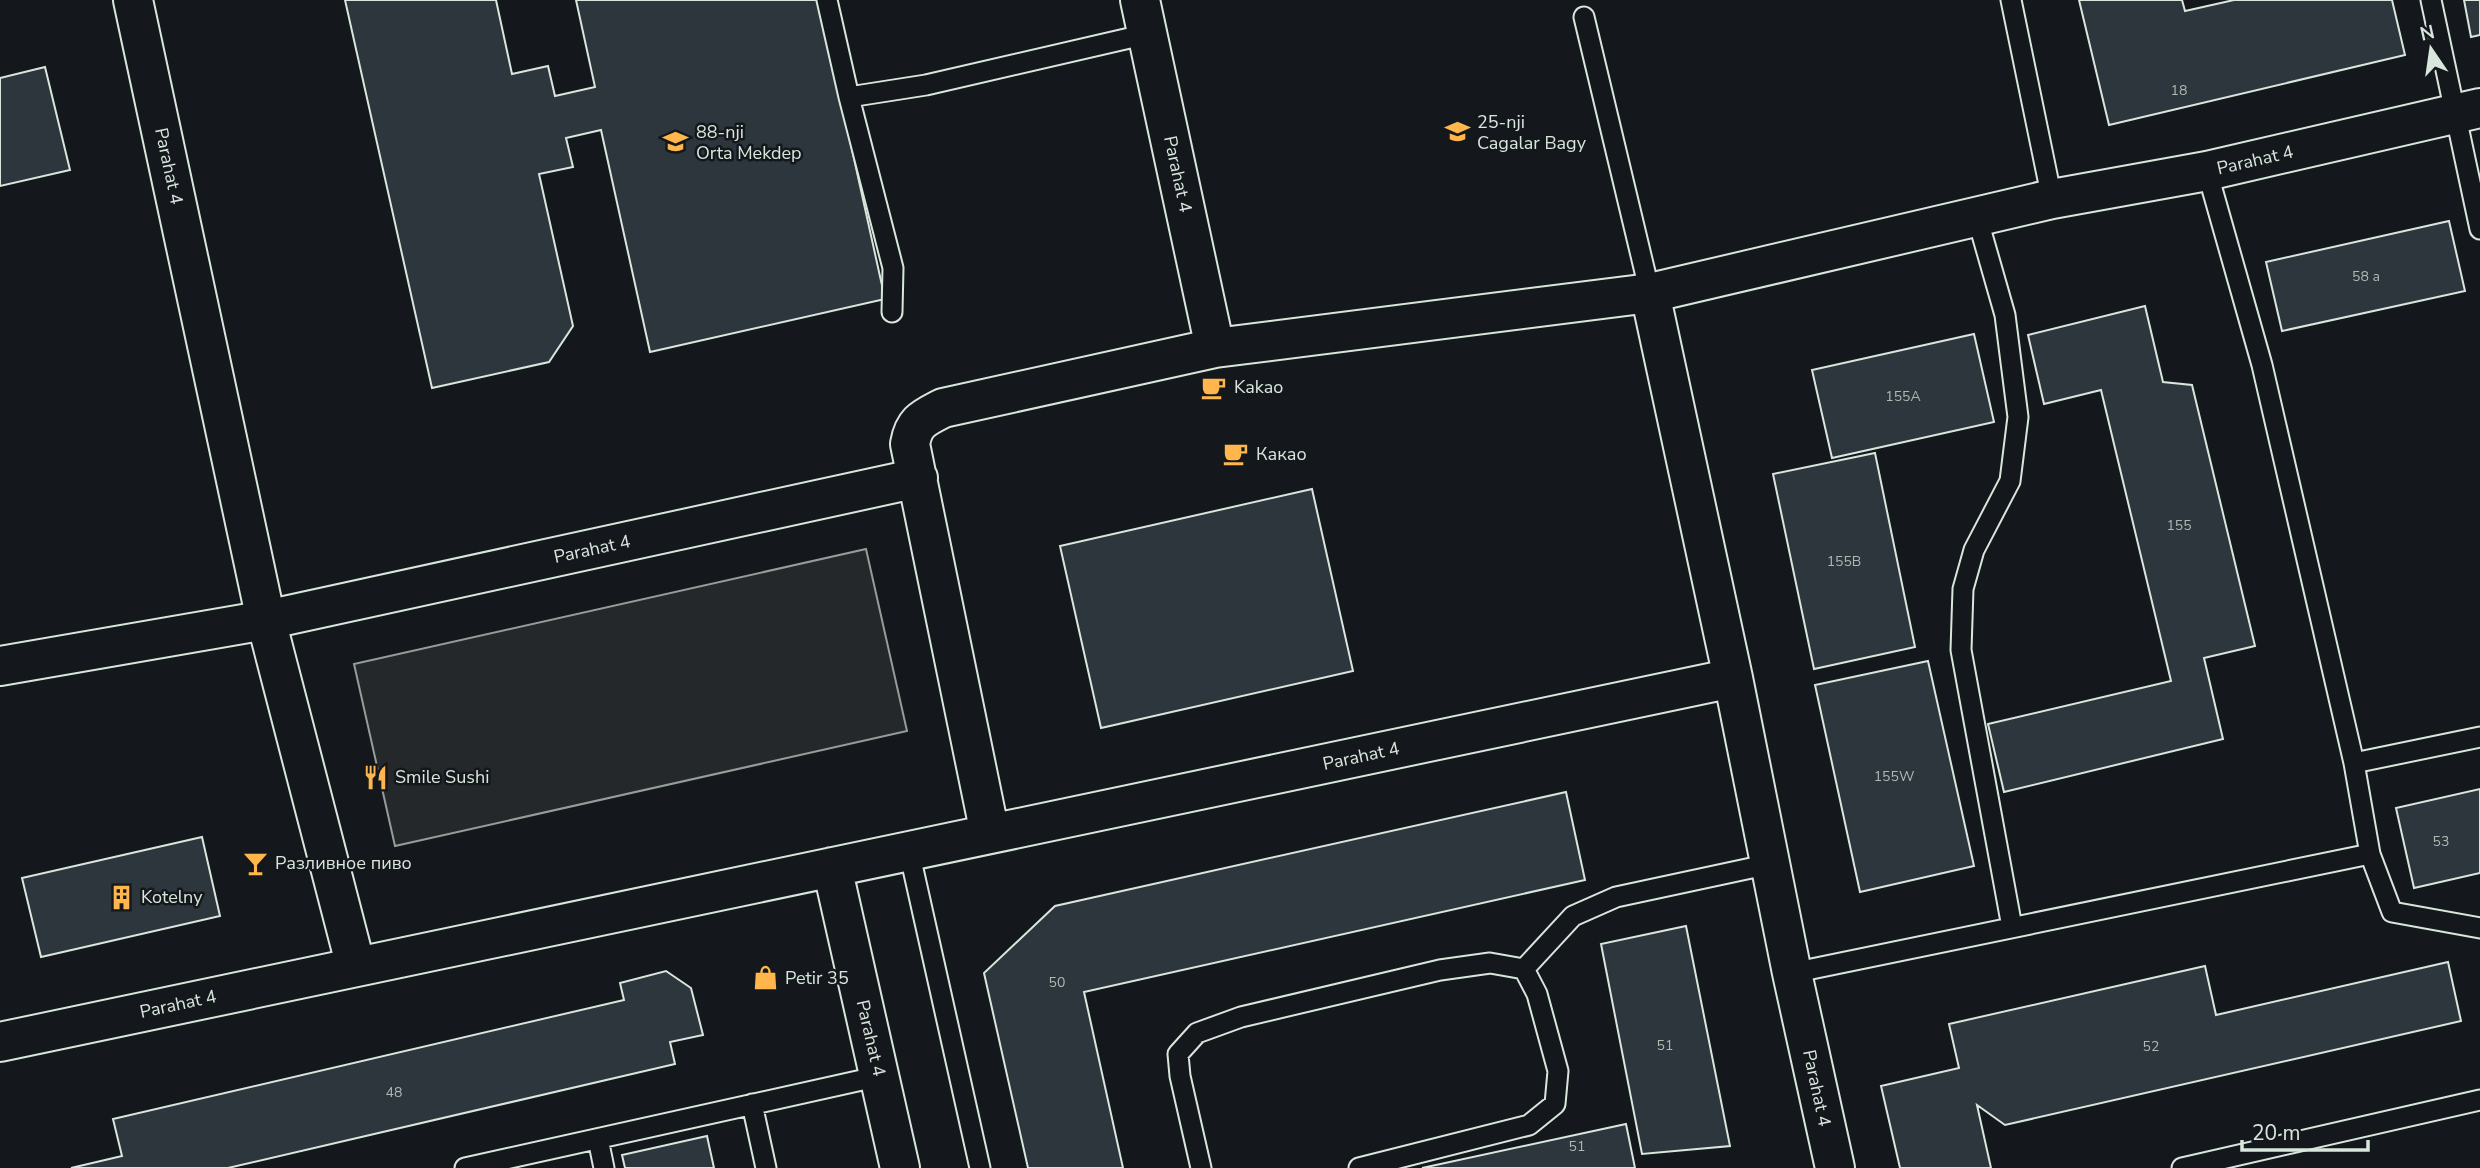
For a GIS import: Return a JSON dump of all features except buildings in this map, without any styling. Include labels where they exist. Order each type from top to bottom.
[{"type":"street","name":"Parahat 4","points":[[133,0],[266,620],[356,967]]},
{"type":"street","name":"Parahat 4","points":[[1144,17],[1215,348]]},
{"type":"street","name":"Parahat 4","points":[[989,834],[910,444],[912,430],[923,418],[943,408],[1215,348],[1650,293],[2052,200],[2207,172],[2468,111]]},
{"type":"street","name":"Parahat 4","points":[[1650,293],[1835,1168]]},
{"type":"street","name":"Parahat 4","points":[[0,666],[266,620],[918,478]]},
{"type":"street","name":"Parahat 4","points":[[0,1042],[1733,678]]},
{"type":"street","name":"Parahat 4","points":[[832,867],[900,1168]]},
{"type":"lane","points":[[827,0],[892,268],[892,312]]},
{"type":"lane","points":[[2011,0],[2052,200]]},
{"type":"lane","points":[[2431,0],[2468,111],[2480,229]]},
{"type":"lane","points":[[849,97],[926,85],[1144,17]]},
{"type":"lane","points":[[1584,18],[1650,293]]},
{"type":"lane","points":[[2207,172],[2262,365],[2354,763],[2370,853],[2392,912],[2480,928]]},
{"type":"lane","points":[[1977,218],[2005,315],[2018,417],[2010,481],[1974,550],[1963,589],[1961,650],[2012,927]]},
{"type":"lane","points":[[2354,763],[2480,737]]},
{"type":"lane","points":[[909,851],[980,1168]]},
{"type":"lane","points":[[1792,973],[2370,853]]},
{"type":"lane","points":[[1524,969],[1573,916],[1616,897],[1770,864]]},
{"type":"lane","points":[[1201,1168],[1180,1076],[1178,1054],[1197,1032],[1241,1017],[1440,970],[1490,963],[1524,969]]},
{"type":"lane","points":[[1359,1168],[1529,1125],[1555,1104],[1558,1071],[1537,993],[1524,969]]},
{"type":"lane","points":[[465,1168],[880,1076]]},
{"type":"lane","points":[[2182,1168],[2480,1100]]},
{"type":"lane","points":[[752,1104],[766,1168]]},
{"type":"lane","points":[[598,1139],[604,1168]]},
{"type":"shaded area","points":[[866,549],[907,731],[395,846],[354,664]]},
{"type":"place","name":"25-nji Cagalar Bagy","points":[[1457,132]]},
{"type":"place","name":"88-nji Orta Mekdep","points":[[676,142]]},
{"type":"place","name":"Kakao","points":[[1214,387]]},
{"type":"place","name":"Какао","points":[[1236,454]]},
{"type":"place","name":"Smile Sushi","points":[[375,777]]},
{"type":"place","name":"Разливное пиво","points":[[255,863]]},
{"type":"place","name":"Kotelny","points":[[121,897]]},
{"type":"place","name":"Petir 35","points":[[765,978]]}]
